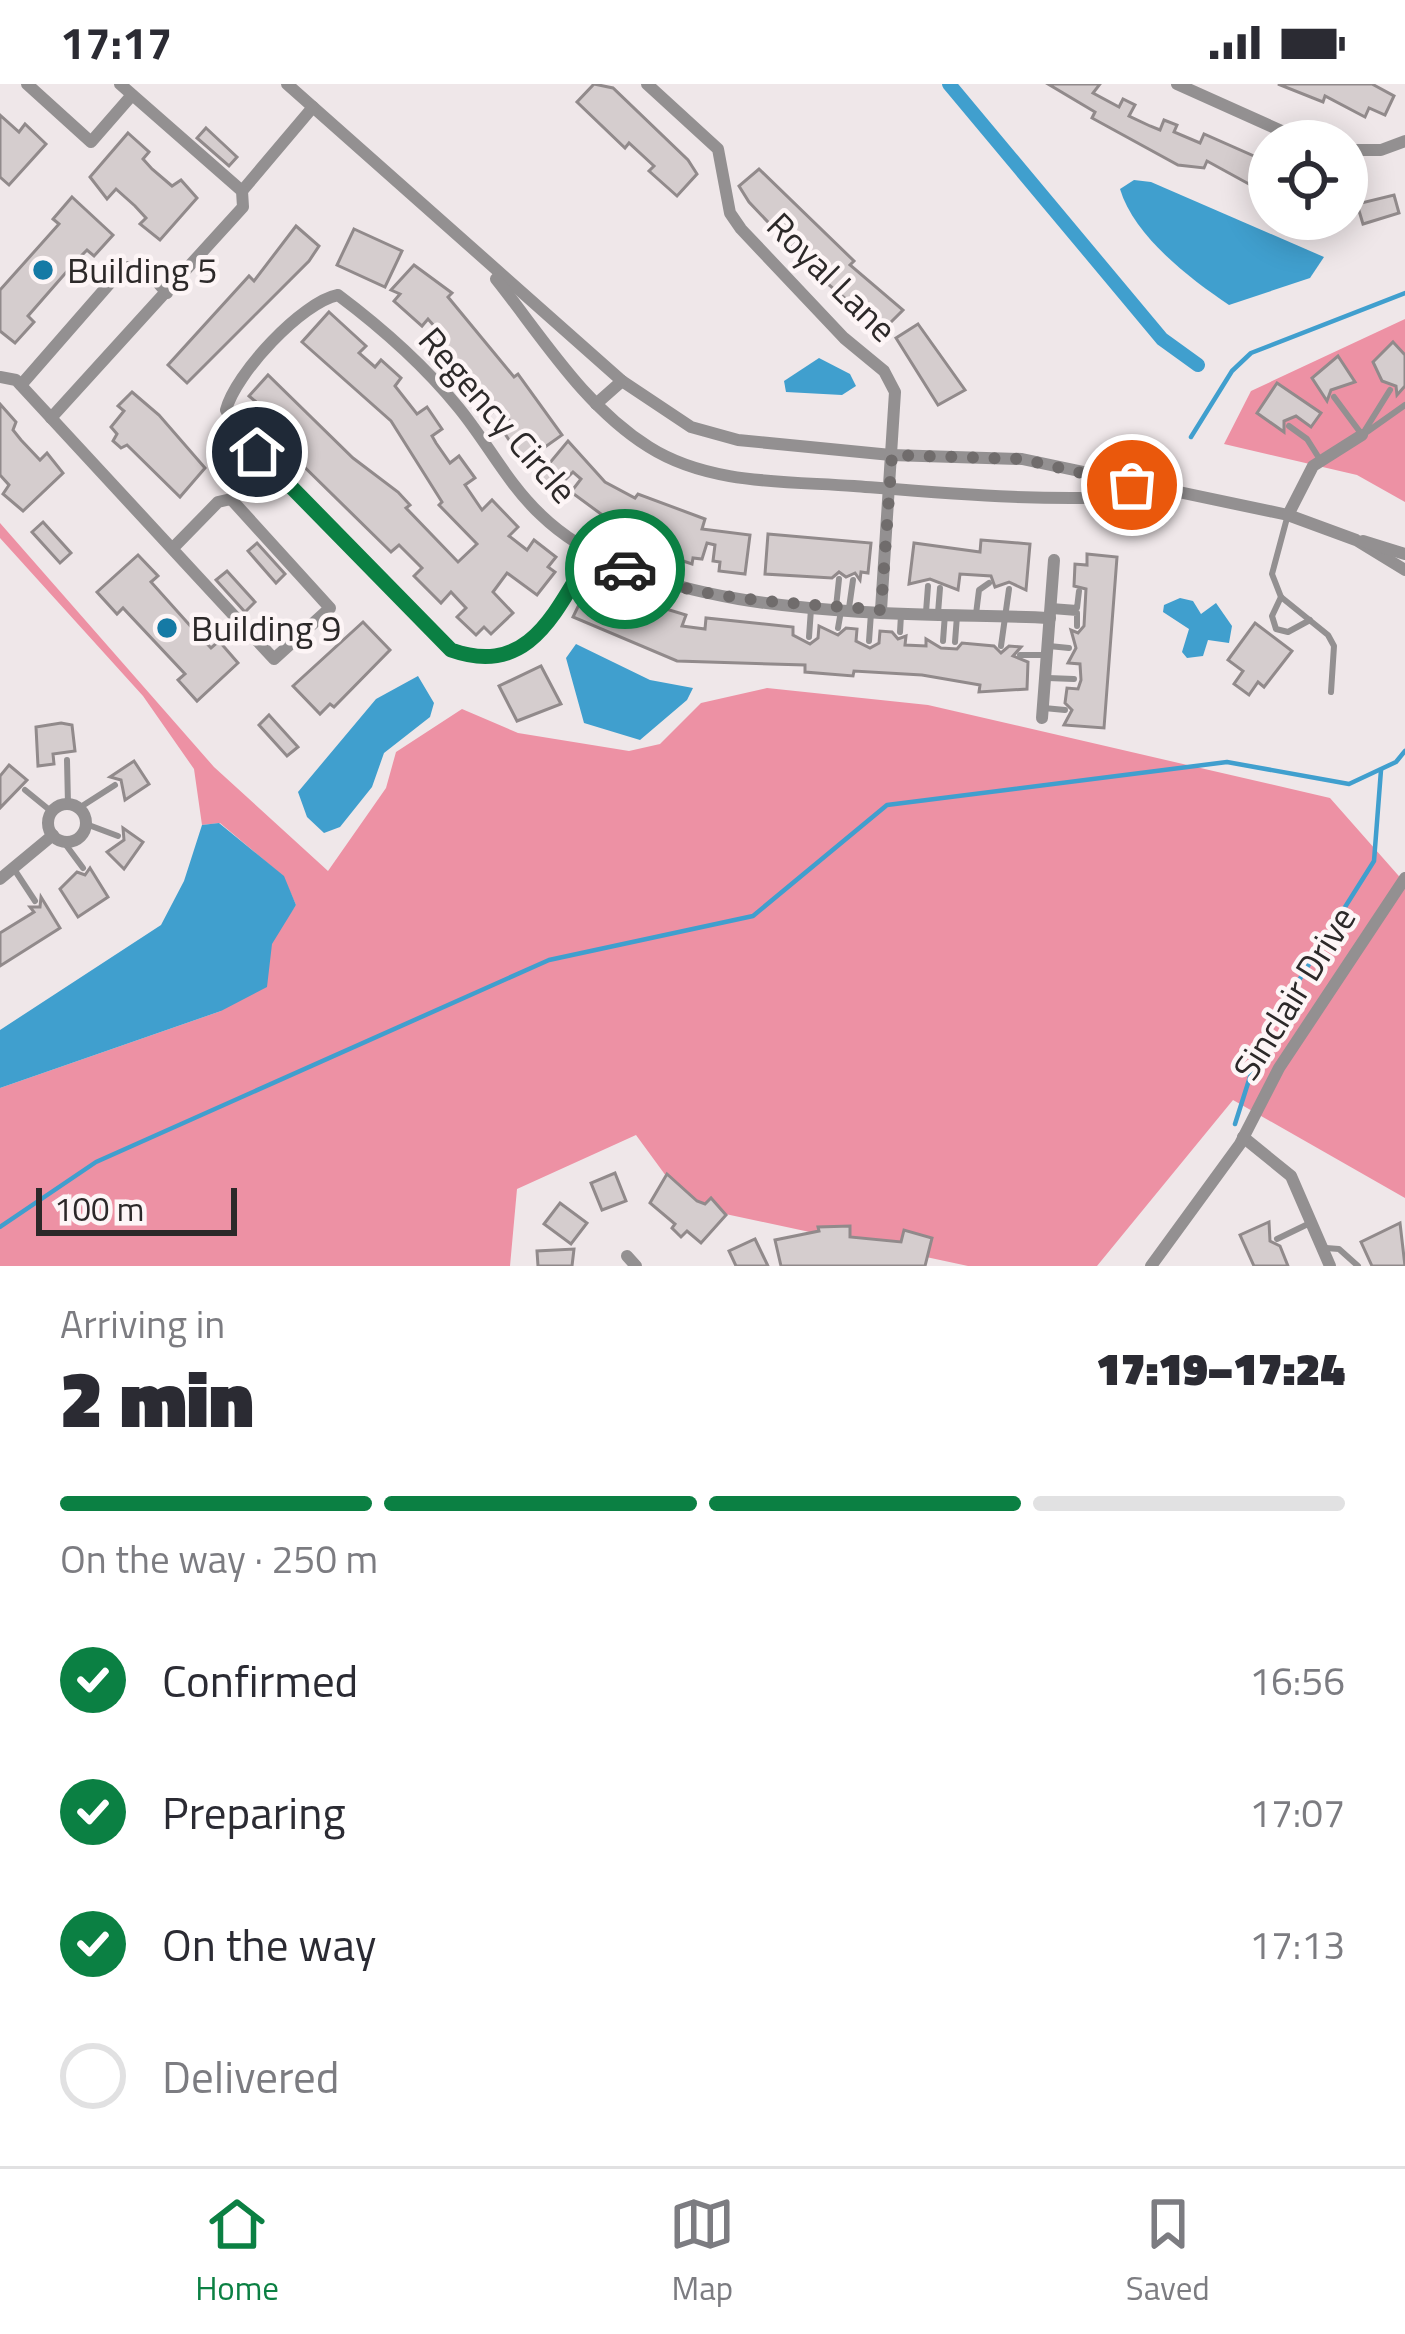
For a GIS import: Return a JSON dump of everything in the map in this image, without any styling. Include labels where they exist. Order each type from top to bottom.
[{"type":"street","points":[[120,84],[242,191]]},
{"type":"street","points":[[287,84],[480,260],[570,331],[622,381],[669,415],[717,436],[892,455],[1022,459],[1169,494],[1288,514],[1405,554]]},
{"type":"street","name":"Royal Lane","points":[[647,84],[718,148],[730,213],[741,230],[844,338],[884,371],[896,392],[876,610]]},
{"type":"street","points":[[1177,84],[1257,120]]},
{"type":"street","points":[[32,85],[91,142],[132,95]]},
{"type":"street","points":[[51,418],[243,207],[242,191],[313,107]]},
{"type":"street","points":[[1368,150],[1405,141]]},
{"type":"street","points":[[480,260],[596,404],[652,449],[689,467],[748,478],[889,489],[1088,500],[1169,494]]},
{"type":"street","points":[[21,385],[124,267],[144,267],[167,293]]},
{"type":"street","name":"Regency Circle","points":[[591,554],[552,617],[524,648],[500,658],[477,659],[451,650],[237,431],[226,410],[232,388],[316,299],[338,295],[419,363],[542,516],[591,554],[652,580],[745,600],[976,615],[1051,612]]},
{"type":"street","points":[[0,377],[21,385],[274,659],[330,608],[231,499],[218,502],[173,548]]},
{"type":"street","points":[[596,404],[622,381]]},
{"type":"street","points":[[1288,514],[1298,489],[1321,461],[1362,435]]},
{"type":"street","points":[[1356,540],[1405,570]]},
{"type":"street","points":[[1042,713],[1054,560]]},
{"type":"street","points":[[5,873],[58,838],[76,840],[86,824],[73,806],[52,812],[58,838]]},
{"type":"street","name":"Sinclair Drive","points":[[1151,1266],[1242,1140],[1279,1068],[1405,878]]},
{"type":"street","points":[[1242,1140],[1291,1176],[1330,1266]]},
{"type":"lane","points":[[1362,435],[1390,390]]},
{"type":"lane","points":[[1334,397],[1362,435]]},
{"type":"lane","points":[[1362,435],[1405,405]]},
{"type":"lane","points":[[1288,426],[1307,439],[1321,461]]},
{"type":"lane","points":[[1288,514],[1272,574],[1281,597],[1334,646],[1331,692]]},
{"type":"lane","points":[[839,578],[842,607]]},
{"type":"lane","points":[[838,628],[853,580]]},
{"type":"lane","points":[[976,615],[979,590],[989,583]]},
{"type":"lane","points":[[928,586],[955,642]]},
{"type":"lane","points":[[940,588],[943,641]]},
{"type":"lane","points":[[1001,646],[1009,589]]},
{"type":"lane","points":[[1051,612],[1077,608],[1079,591]]},
{"type":"lane","points":[[1281,597],[1271,616],[1276,629],[1288,632],[1310,620]]},
{"type":"lane","points":[[809,637],[812,605]]},
{"type":"lane","points":[[869,641],[876,610]]},
{"type":"lane","points":[[900,632],[901,611]]},
{"type":"lane","points":[[1051,612],[1077,614],[1077,626]]},
{"type":"lane","points":[[1020,656],[1069,648]]},
{"type":"lane","points":[[1047,677],[1074,679]]},
{"type":"lane","points":[[1042,713],[1065,710]]},
{"type":"lane","points":[[67,760],[73,806],[115,785]]},
{"type":"lane","points":[[25,790],[52,812]]},
{"type":"lane","points":[[86,824],[118,836]]},
{"type":"lane","points":[[58,838],[83,868]]},
{"type":"lane","points":[[5,873],[35,901]]},
{"type":"lane","points":[[1277,1239],[1311,1222]]},
{"type":"lane","points":[[1323,1248],[1339,1250],[1358,1266]]},
{"type":"shaded area","points":[[1405,319],[1405,502],[1357,475],[1224,444],[1251,391]]},
{"type":"shaded area","points":[[0,523],[214,767],[328,871],[386,788],[396,752],[462,709],[518,733],[629,751],[660,744],[701,703],[767,688],[928,705],[1330,798],[1405,883],[1405,1198],[1233,1100],[1097,1266],[968,1266],[688,1206],[636,1135],[517,1189],[510,1266],[0,1266],[0,1088],[221,1011],[296,905],[283,876],[220,823],[202,825],[194,769],[143,696],[0,538]]},
{"type":"water","points":[[1134,180],[1151,182],[1248,224],[1248,240],[1285,240],[1324,257],[1310,278],[1229,305],[1150,239],[1120,189]]},
{"type":"water","points":[[819,358],[850,374],[856,386],[842,395],[786,392],[784,381]]},
{"type":"water","points":[[1180,598],[1193,601],[1201,614],[1216,603],[1232,626],[1229,643],[1208,640],[1203,656],[1187,658],[1182,652],[1189,629],[1163,612],[1164,605]]},
{"type":"water","points":[[576,644],[650,680],[693,688],[687,700],[640,740],[584,723],[566,658]]},
{"type":"water","points":[[418,676],[434,703],[430,717],[384,753],[372,787],[340,827],[324,833],[307,817],[298,792],[376,699]]},
{"type":"water","points":[[219,823],[284,876],[296,905],[272,944],[267,987],[221,1011],[0,1088],[0,1030],[161,925],[184,881],[202,825]]},
{"type":"building","points":[[594,84],[613,88],[688,160],[697,174],[677,196],[649,171],[654,166],[629,143],[625,148],[577,102]]},
{"type":"building","points":[[1048,84],[1100,84],[1093,93],[1119,107],[1123,99],[1135,105],[1129,116],[1150,126],[1160,130],[1164,120],[1177,125],[1174,132],[1200,143],[1204,134],[1248,153],[1248,183],[1207,161],[1204,168],[1178,165],[1092,118],[1095,112]]},
{"type":"building","points":[[1278,84],[1372,84],[1394,96],[1385,115],[1369,108],[1365,117],[1325,96],[1323,102]]},
{"type":"building","points":[[0,115],[19,132],[25,124],[46,144],[9,185],[0,177]]},
{"type":"building","points":[[206,128],[237,157],[229,166],[197,138]]},
{"type":"building","points":[[128,133],[149,152],[143,159],[152,169],[172,186],[181,180],[197,198],[160,240],[140,224],[146,218],[135,206],[116,189],[107,199],[90,177]]},
{"type":"building","points":[[759,169],[854,261],[850,265],[903,310],[883,330],[823,280],[749,202],[739,186]]},
{"type":"building","points":[[1394,195],[1399,213],[1368,222],[1368,201]]},
{"type":"building","name":"Building 5","points":[[72,197],[113,235],[94,256],[87,250],[76,261],[28,316],[34,322],[15,343],[0,331],[0,290],[59,224],[53,219]]},
{"type":"building","points":[[296,226],[319,246],[309,261],[187,383],[168,365],[249,276],[254,281]]},
{"type":"building","points":[[354,229],[402,251],[385,287],[337,265]]},
{"type":"building","points":[[414,265],[452,293],[448,297],[514,377],[518,374],[562,435],[524,462],[503,431],[512,424],[500,407],[490,414],[471,382],[435,343],[443,336],[428,319],[422,326],[394,301],[400,294],[391,290]]},
{"type":"building","points":[[329,312],[366,346],[359,353],[375,367],[381,360],[401,378],[395,386],[417,414],[427,407],[442,429],[432,436],[450,463],[459,456],[475,478],[465,485],[482,510],[492,500],[518,527],[509,536],[527,550],[534,540],[556,557],[548,567],[555,572],[537,595],[507,573],[493,592],[513,613],[491,634],[484,627],[476,635],[457,617],[466,608],[451,592],[441,603],[414,576],[422,568],[399,545],[391,552],[282,445],[290,437],[274,421],[268,428],[248,409],[255,401],[249,396],[268,375],[353,458],[398,492],[410,505],[406,508],[458,562],[477,544],[439,505],[442,502],[391,421],[302,342]]},
{"type":"building","points":[[918,324],[965,390],[938,405],[896,338]]},
{"type":"building","points":[[1393,342],[1405,355],[1405,386],[1397,395],[1396,386],[1382,381],[1373,362]]},
{"type":"building","points":[[1338,356],[1355,382],[1331,390],[1327,401],[1312,378]]},
{"type":"building","points":[[1277,383],[1321,413],[1311,427],[1296,416],[1284,421],[1284,432],[1257,413]]},
{"type":"building","points":[[132,392],[205,468],[180,497],[127,445],[121,448],[113,441],[117,434],[111,427],[124,411],[118,406]]},
{"type":"building","points":[[0,404],[16,422],[13,430],[21,440],[40,460],[47,453],[63,473],[23,511],[3,494],[9,485],[0,475]]},
{"type":"building","points":[[568,441],[605,482],[635,498],[638,494],[705,519],[702,529],[750,535],[745,574],[719,571],[720,562],[713,561],[715,545],[707,543],[702,559],[693,558],[692,564],[656,552],[659,542],[633,534],[629,542],[596,524],[601,514],[571,492],[581,479],[573,472],[554,491],[538,477]]},
{"type":"building","points":[[43,522],[71,553],[60,563],[32,532]]},
{"type":"building","points":[[768,534],[871,543],[868,573],[861,572],[860,580],[855,573],[846,577],[839,572],[832,578],[765,574]]},
{"type":"building","points":[[981,540],[1030,544],[1026,590],[1009,582],[995,587],[991,576],[960,574],[958,590],[930,579],[909,584],[914,543],[980,552]]},
{"type":"building","points":[[257,543],[285,574],[276,583],[248,551]]},
{"type":"building","points":[[1087,554],[1117,557],[1104,728],[1064,725],[1072,710],[1065,703],[1067,688],[1078,689],[1081,680],[1080,664],[1068,663],[1076,648],[1071,630],[1078,633],[1084,626],[1086,589],[1074,586],[1075,564],[1087,565]]},
{"type":"building","name":"Building 9","points":[[138,555],[158,576],[151,582],[194,630],[211,648],[219,641],[238,663],[197,701],[178,680],[185,674],[123,608],[117,614],[97,592]]},
{"type":"building","points":[[227,571],[255,602],[245,612],[216,580]]},
{"type":"building","points":[[599,582],[623,594],[618,604],[633,611],[646,615],[650,604],[686,615],[682,626],[705,629],[706,618],[793,627],[793,635],[810,644],[818,638],[819,626],[838,635],[846,628],[857,629],[856,641],[870,648],[879,643],[880,631],[892,632],[898,639],[906,636],[905,645],[926,646],[926,639],[941,648],[957,649],[962,643],[994,646],[1001,653],[1009,646],[1021,647],[1013,656],[1028,662],[1027,689],[979,692],[980,685],[922,675],[854,671],[853,676],[805,672],[805,665],[677,661],[573,617],[586,590],[593,594]]},
{"type":"building","points":[[363,622],[390,650],[334,707],[330,704],[320,714],[293,686]]},
{"type":"building","points":[[1255,623],[1292,651],[1264,687],[1258,682],[1249,695],[1234,684],[1243,671],[1228,660]]},
{"type":"building","points":[[541,666],[561,704],[517,721],[499,686]]},
{"type":"building","points":[[269,715],[298,747],[287,756],[259,725]]},
{"type":"building","points":[[72,725],[75,751],[53,754],[54,764],[38,766],[36,727]]},
{"type":"building","points":[[134,761],[149,784],[125,800],[121,780],[110,777]]},
{"type":"building","points":[[9,765],[27,780],[0,808],[0,776]]},
{"type":"building","points":[[123,828],[143,842],[124,869],[107,852],[124,840]]},
{"type":"building","points":[[90,868],[108,897],[78,917],[60,889],[77,872],[85,875]]},
{"type":"building","points":[[41,897],[60,928],[0,966],[0,933],[34,912],[30,907],[40,907]]},
{"type":"building","points":[[615,1173],[626,1201],[602,1210],[591,1183]]},
{"type":"building","points":[[667,1174],[697,1201],[705,1204],[711,1198],[726,1215],[701,1243],[687,1231],[681,1237],[672,1228],[675,1224],[650,1203]]},
{"type":"building","points":[[560,1203],[587,1223],[571,1244],[544,1224]]},
{"type":"building","points":[[1269,1222],[1270,1241],[1280,1246],[1288,1266],[1254,1266],[1240,1235]]},
{"type":"building","points":[[1400,1223],[1405,1266],[1372,1266],[1361,1242]]},
{"type":"building","points":[[850,1226],[850,1237],[901,1242],[904,1230],[932,1238],[925,1266],[781,1266],[775,1240],[819,1231],[818,1227]]},
{"type":"building","points":[[755,1239],[768,1266],[736,1266],[729,1251]]},
{"type":"building","points":[[574,1249],[572,1266],[538,1266],[537,1251]]},
{"type":"waterway","points":[[949,84],[1162,339],[1198,365]]},
{"type":"waterway","points":[[1191,437],[1232,371],[1251,353],[1405,293]]},
{"type":"waterway","points":[[0,1227],[96,1162],[549,960],[753,916],[887,805],[1227,762],[1349,784],[1396,762],[1405,751]]},
{"type":"waterway","points":[[1235,1124],[1262,1039],[1374,861],[1381,770]]},
{"type":"way so far","points":[[625,569],[652,580],[745,600],[881,610],[892,455],[1022,459],[1132,485]]},
{"type":"place","name":"Building 5","points":[[43,270]]},
{"type":"place","name":"Building 9","points":[[167,628]]},
{"type":"route","points":[[257,452],[451,650],[477,659],[500,658],[524,648],[552,617],[591,554],[625,569]]}]
